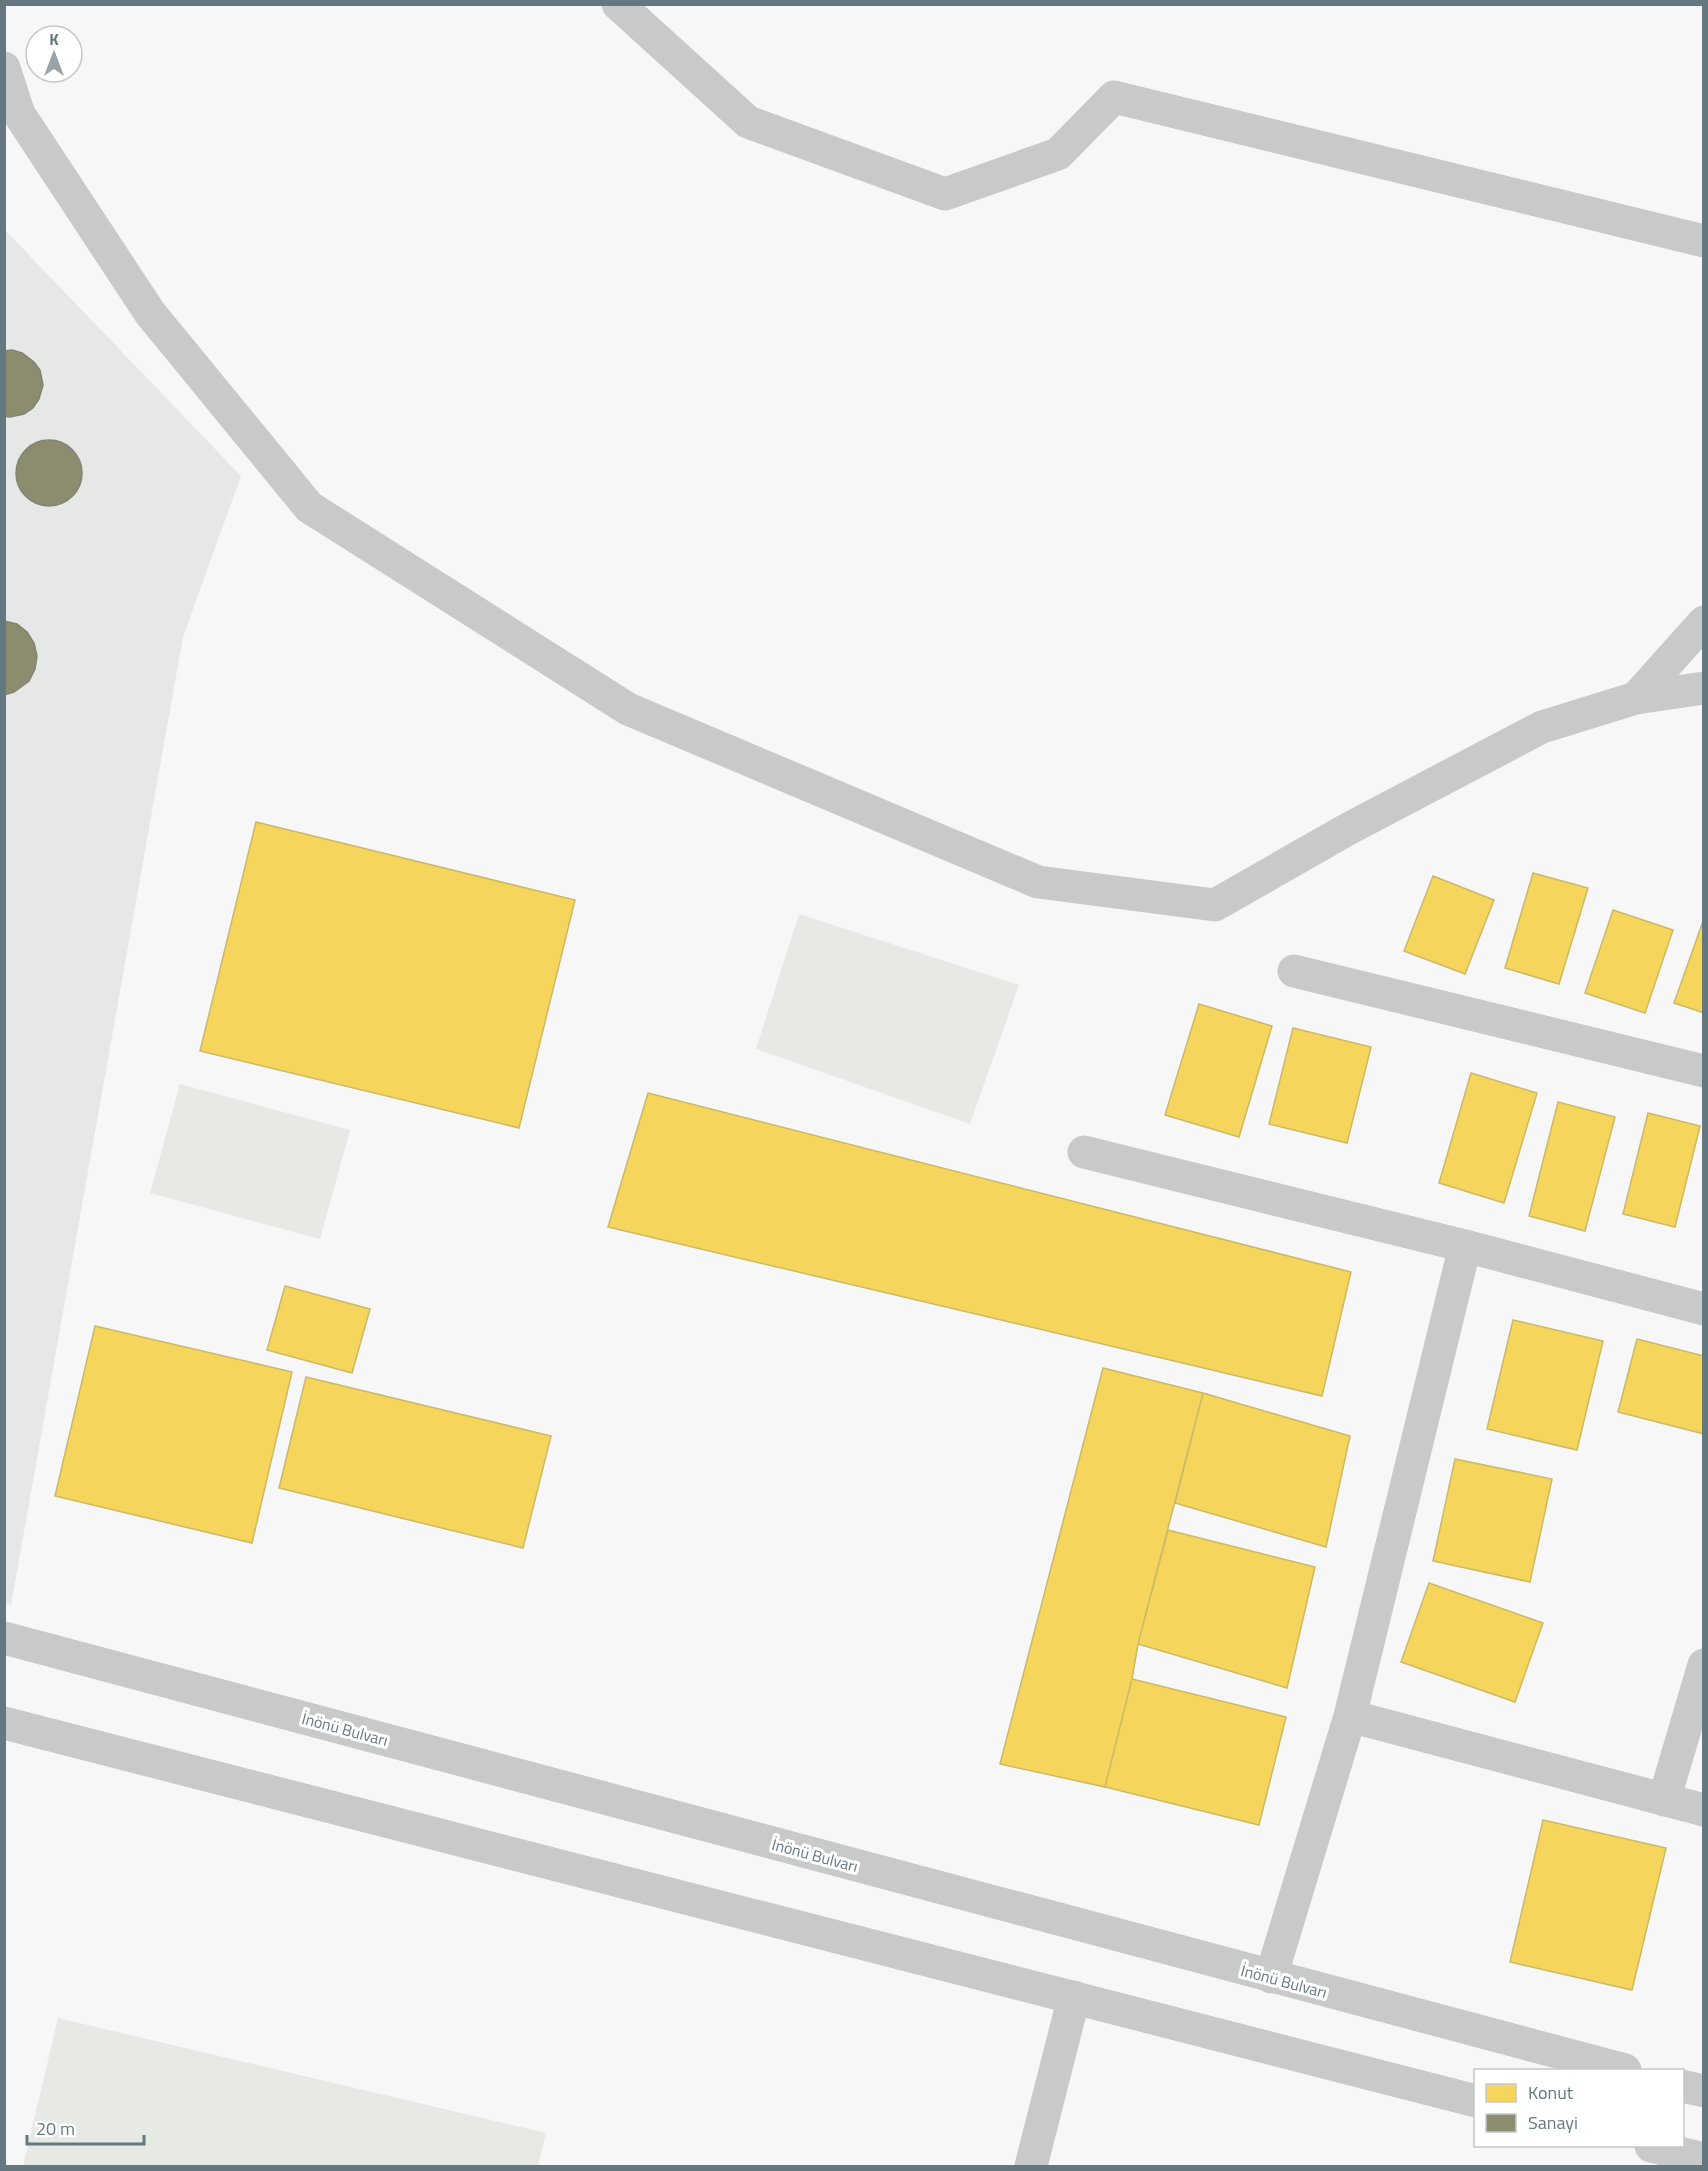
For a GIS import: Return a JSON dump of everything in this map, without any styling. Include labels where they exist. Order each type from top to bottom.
[{"type":"street","points":[[618,4],[748,122],[945,194],[1058,154],[1113,97],[1704,241]]},
{"type":"street","points":[[4,68],[19,114],[150,313],[309,507],[628,709],[1038,882],[1215,905],[1348,829],[1542,727],[1636,698],[1704,688]]},
{"type":"street","points":[[1636,698],[1704,622]]},
{"type":"street","points":[[1294,971],[1704,1071]]},
{"type":"street","points":[[1084,1152],[1465,1246],[1704,1309]]},
{"type":"street","points":[[1271,1977],[1350,1716],[1465,1246]]},
{"type":"street","name":"İnönü Bulvarı","points":[[4,1638],[1621,2069]]},
{"type":"street","points":[[1664,1800],[1704,1665]]},
{"type":"street","points":[[1350,1716],[1704,1810]]},
{"type":"street","points":[[4,1723],[1474,2100]]},
{"type":"street","points":[[1031,2166],[1074,1997]]},
{"type":"street","points":[[1684,2085],[1704,2091]]},
{"type":"street","points":[[1659,2147],[1704,2159]]},
{"type":"shaded area","points":[[4,229],[241,476],[183,637],[11,1605],[4,1602]]},
{"type":"shaded area","points":[[799,914],[1019,985],[970,1124],[756,1049]]},
{"type":"shaded area","points":[[180,1084],[350,1130],[320,1239],[150,1193]]},
{"type":"shaded area","points":[[58,2018],[546,2133],[538,2166],[23,2166]]},
{"type":"building: Konut","points":[[256,822],[575,900],[519,1128],[200,1051]]},
{"type":"building: Konut","points":[[1533,873],[1588,888],[1559,984],[1505,968]]},
{"type":"building: Konut","points":[[1433,876],[1494,900],[1465,974],[1404,951]]},
{"type":"building: Konut","points":[[1613,910],[1673,930],[1645,1013],[1585,993]]},
{"type":"building: Konut","points":[[1704,922],[1704,1013],[1674,1003]]},
{"type":"building: Konut","points":[[1199,1004],[1272,1026],[1239,1137],[1165,1115]]},
{"type":"building: Konut","points":[[1293,1028],[1371,1047],[1347,1143],[1269,1124]]},
{"type":"building: Konut","points":[[1471,1073],[1537,1093],[1504,1203],[1439,1183]]},
{"type":"building: Konut","points":[[648,1093],[1351,1272],[1322,1396],[608,1227]]},
{"type":"building: Konut","points":[[1558,1102],[1615,1117],[1585,1231],[1529,1216]]},
{"type":"building: Konut","points":[[1648,1113],[1700,1126],[1675,1227],[1623,1214]]},
{"type":"building: Konut","points":[[285,1286],[370,1309],[352,1373],[267,1350]]},
{"type":"building: Konut","points":[[1513,1320],[1603,1341],[1577,1450],[1487,1429]]},
{"type":"building: Konut","points":[[95,1326],[292,1372],[252,1543],[55,1496]]},
{"type":"building: Konut","points":[[1637,1339],[1704,1356],[1704,1434],[1618,1412]]},
{"type":"building: Konut","points":[[1103,1368],[1203,1393],[1138,1644],[1132,1679],[1105,1787],[1000,1764]]},
{"type":"building: Konut","points":[[306,1377],[551,1436],[523,1548],[279,1488]]},
{"type":"building: Konut","points":[[1203,1393],[1350,1436],[1326,1547],[1175,1503]]},
{"type":"building: Konut","points":[[1455,1459],[1552,1479],[1530,1582],[1433,1561]]},
{"type":"building: Konut","points":[[1168,1530],[1315,1567],[1287,1688],[1138,1644]]},
{"type":"building: Konut","points":[[1429,1583],[1543,1623],[1515,1702],[1401,1662]]},
{"type":"building: Konut","points":[[1132,1679],[1286,1717],[1259,1825],[1105,1787]]},
{"type":"building: Konut","points":[[1543,1820],[1666,1848],[1632,1990],[1510,1962]]},
{"type":"building: Sanayi","points":[[12,350],[22,353],[34,362],[40,370],[43,385],[39,399],[33,408],[24,414],[10,417],[4,416],[4,351]]},
{"type":"building: Sanayi","points":[[43,440],[55,440],[67,445],[77,455],[82,473],[80,486],[67,501],[55,506],[43,506],[31,501],[21,491],[16,479],[16,467],[21,455],[31,445]]},
{"type":"building: Sanayi","points":[[4,621],[17,624],[27,632],[34,643],[37,656],[35,669],[29,681],[14,692],[4,695]]}]
